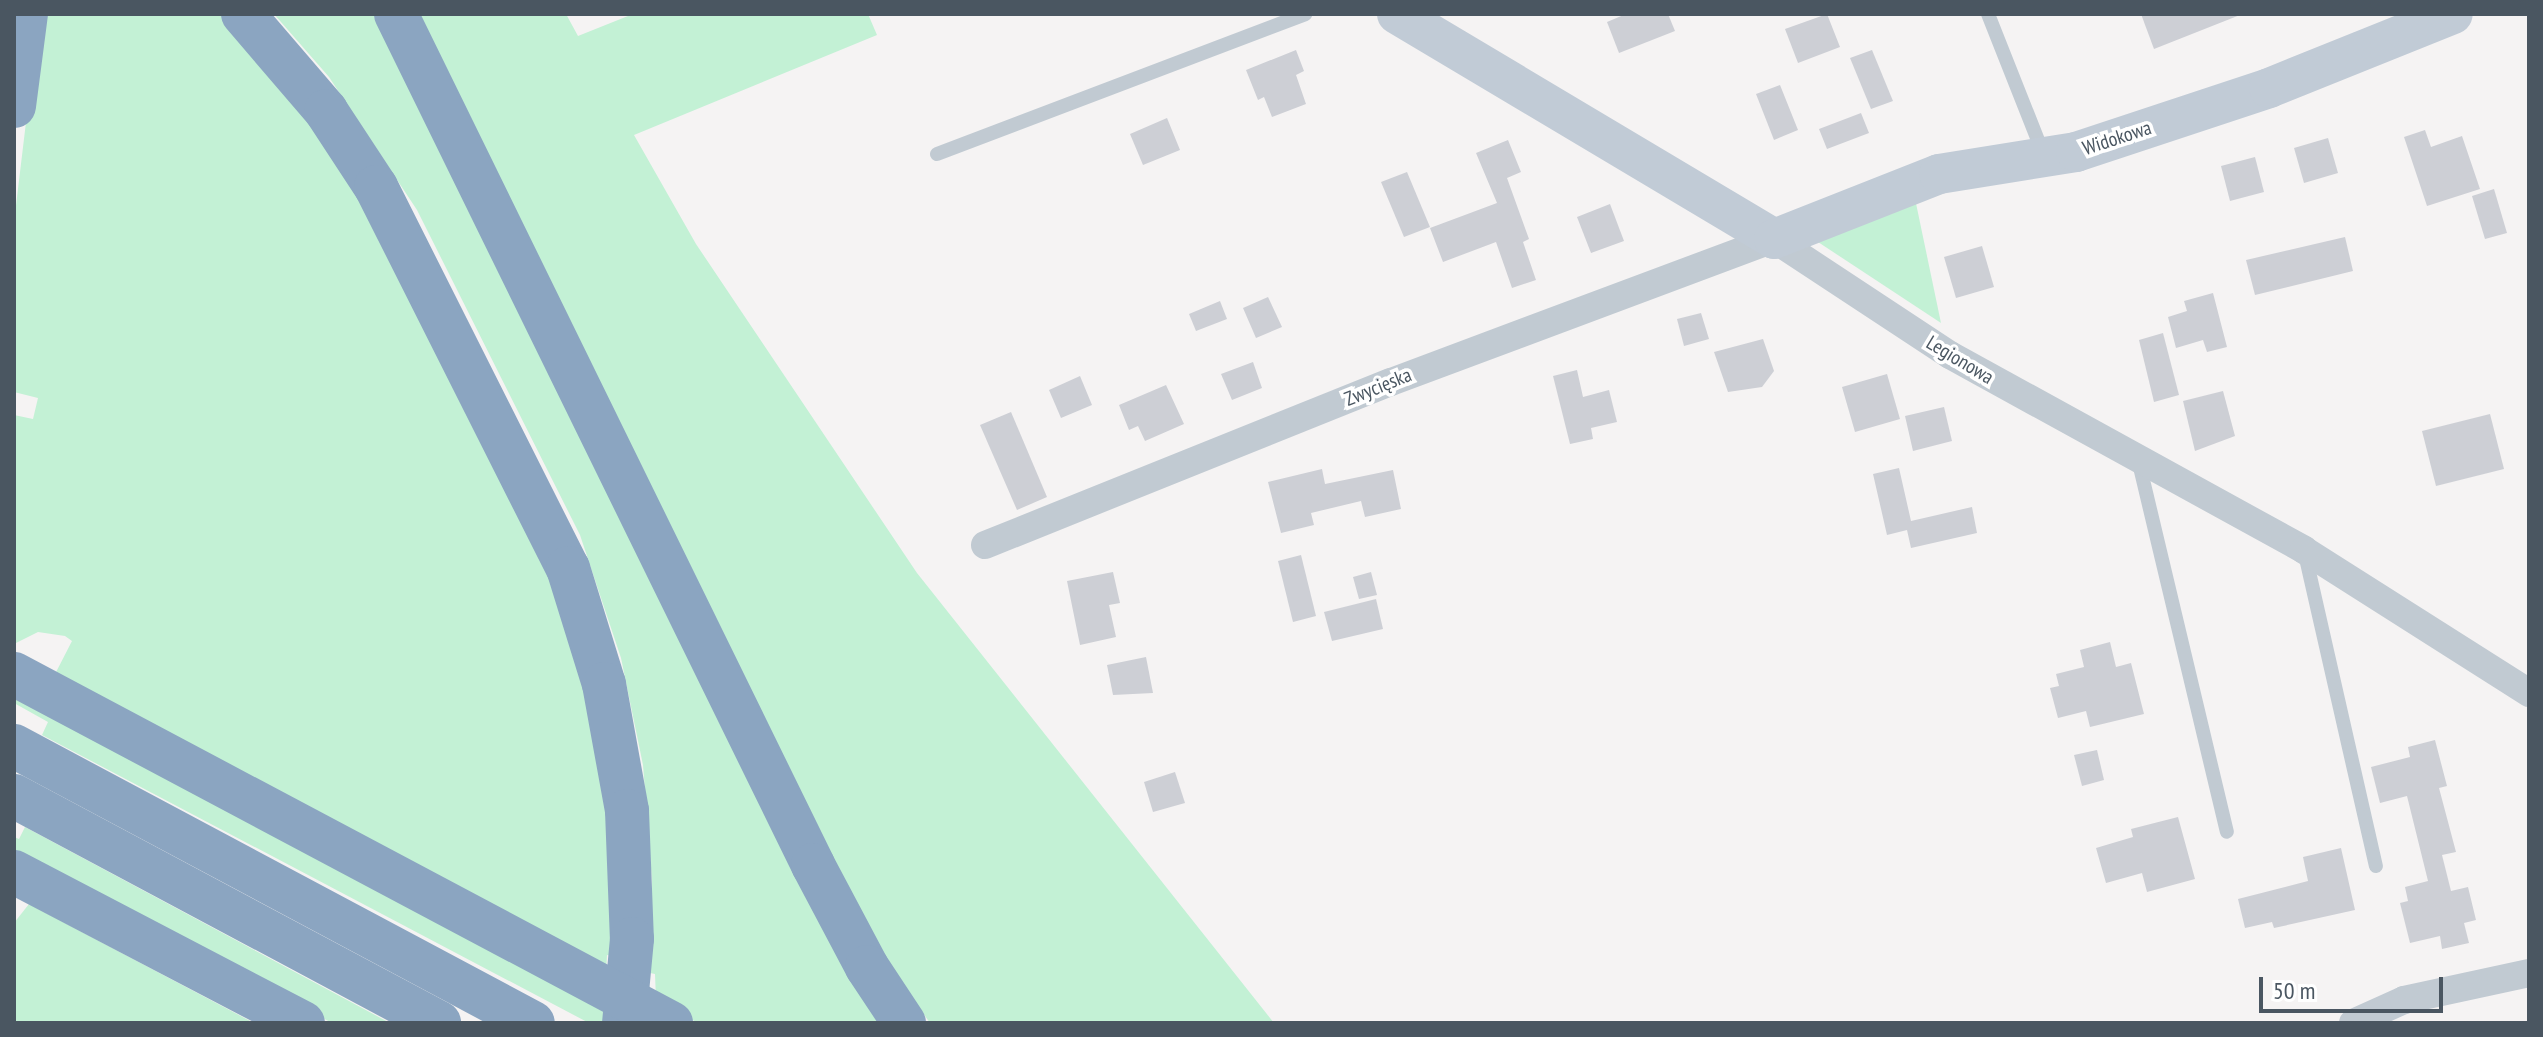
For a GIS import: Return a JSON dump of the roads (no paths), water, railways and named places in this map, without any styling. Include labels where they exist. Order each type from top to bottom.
[{"type":"highway","points":[[14,106],[26,14]]},
{"type":"highway","points":[[243,14],[326,111],[376,187],[568,568],[604,684],[627,811],[632,915],[650,1020]]},
{"type":"highway","points":[[396,14],[820,879],[904,1023]]},
{"type":"highway","points":[[15,674],[602,986],[650,1020]]},
{"type":"highway","points":[[14,746],[533,1023]]},
{"type":"highway","points":[[14,796],[439,1023]]},
{"type":"highway","points":[[14,872],[303,1023]]},
{"type":"highway","points":[[181,959],[282,1023]]},
{"type":"street","name":"Legionowa","points":[[1397,14],[1774,239],[1950,355],[2139,463],[2304,550],[2529,693]]},
{"type":"street","name":"Widokowa","points":[[1774,239],[1939,174],[2076,152],[2269,88],[2453,14]]},
{"type":"street","name":"Zwycięska","points":[[985,545],[1391,382],[1774,239]]},
{"type":"street","points":[[2353,1023],[2404,1000],[2529,973]]},
{"type":"lane","points":[[937,154],[1305,14]]},
{"type":"lane","points":[[1988,14],[2045,157]]},
{"type":"lane","points":[[2139,463],[2227,832]]},
{"type":"lane","points":[[2304,550],[2376,866]]}]
